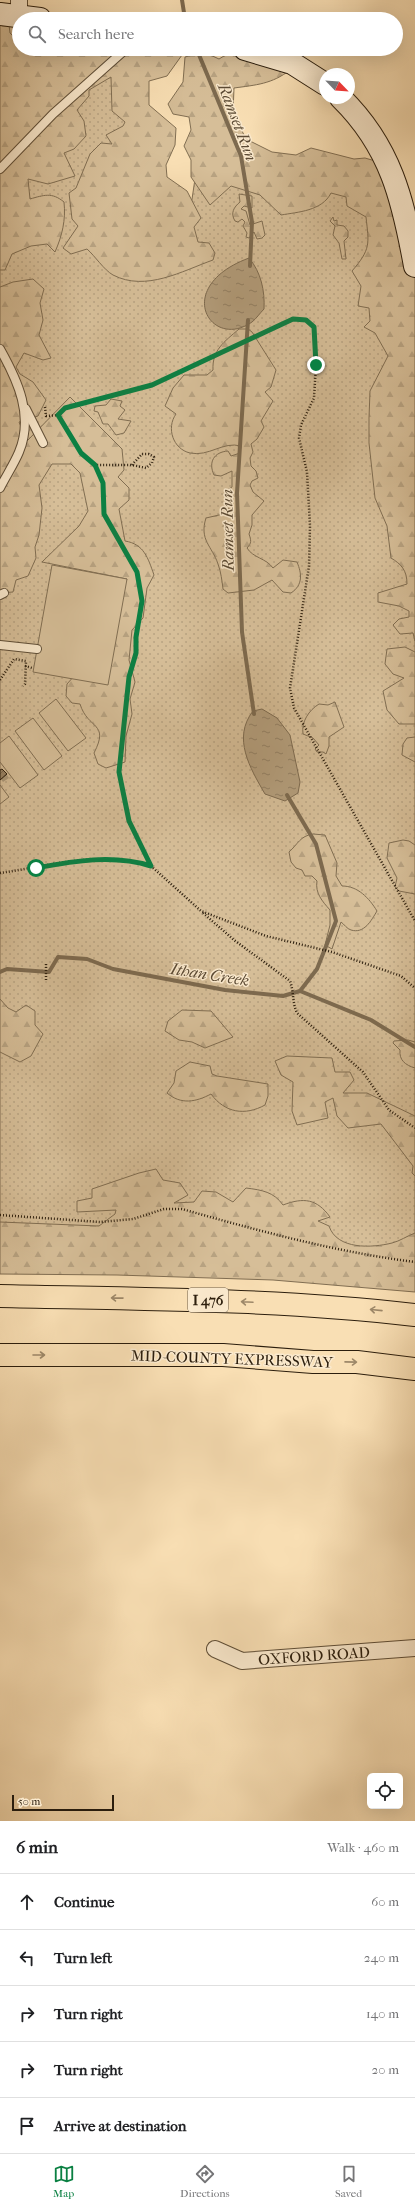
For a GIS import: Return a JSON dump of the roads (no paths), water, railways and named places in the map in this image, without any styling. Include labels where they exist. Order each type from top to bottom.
[{"type":"highway","name":"I 476","points":[[0,1296],[222,1300],[344,1307],[415,1315]]},
{"type":"highway","name":"MID-COUNTY EXPRESSWAY","points":[[0,1355],[223,1355],[313,1362],[357,1362],[415,1369]]},
{"type":"main road","points":[[267,56],[292,64],[319,80]]},
{"type":"main road","points":[[347,104],[369,131],[395,180],[406,213],[415,266]]},
{"type":"street","name":"OXFORD ROAD","points":[[215,1649],[242,1661],[415,1648]]},
{"type":"lane","points":[[0,169],[53,114],[80,92],[119,56]]},
{"type":"lane","points":[[0,350],[12,371],[24,404],[43,442]]},
{"type":"lane","points":[[0,488],[19,451],[25,426],[24,404]]},
{"type":"lane","points":[[0,645],[37,649]]},
{"type":"water","points":[[249,258],[257,269],[261,282],[264,295],[264,309],[252,322],[237,329],[223,328],[212,322],[206,312],[205,299],[211,284],[225,270]]},
{"type":"water","points":[[262,709],[277,718],[290,735],[300,782],[298,793],[285,801],[265,794],[254,774],[246,753],[244,732],[247,721],[253,711]]},
{"type":"waterway","name":"Ramset Run","points":[[182,0],[184,12]]},
{"type":"waterway","name":"Ramset Run","points":[[199,56],[241,156],[252,222],[250,266]]},
{"type":"waterway","name":"Ramset Run","points":[[248,320],[237,493],[242,632],[254,714]]},
{"type":"waterway","name":"Ramset Run","points":[[287,795],[316,844],[336,921],[317,969],[300,991]]},
{"type":"waterway","name":"Ithan Creek","points":[[0,972],[7,969],[49,972],[58,957],[87,959],[113,969],[225,990],[283,996],[300,991],[371,1020],[415,1047]]}]
